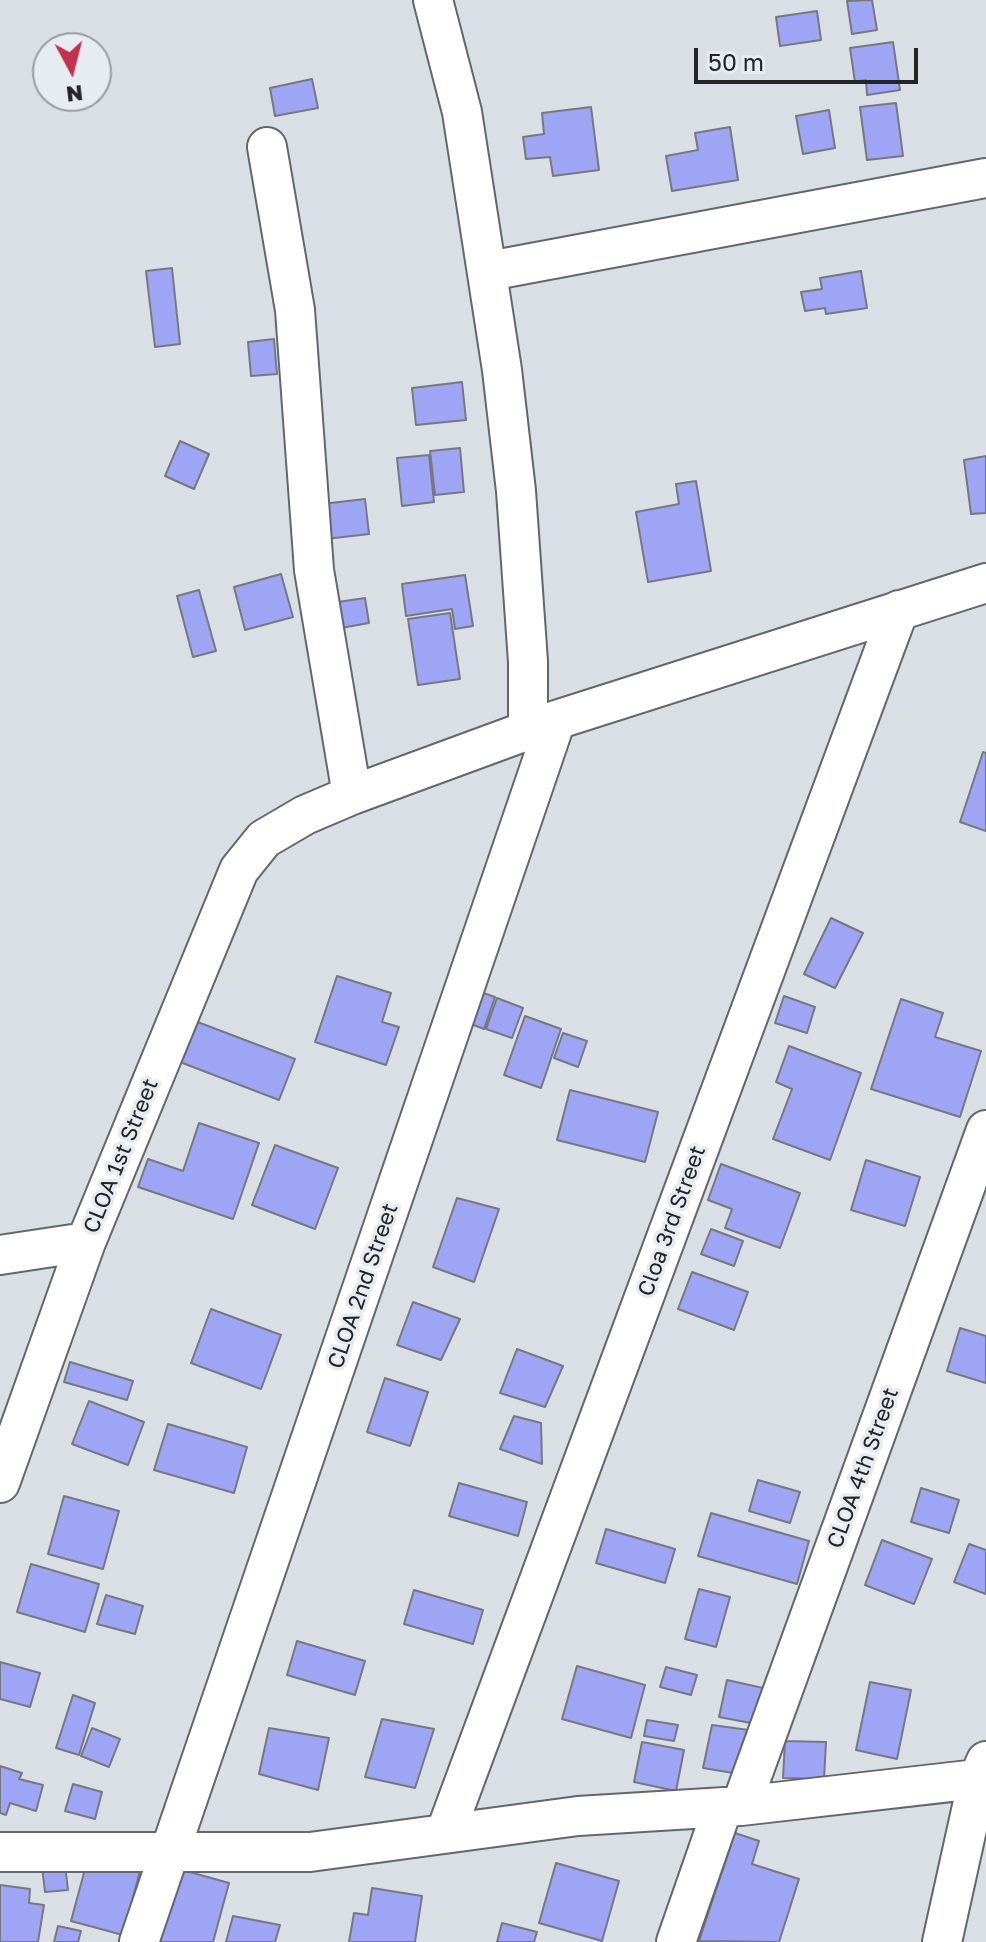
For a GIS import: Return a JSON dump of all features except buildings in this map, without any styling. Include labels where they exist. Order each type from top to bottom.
[{"type":"street","name":"CLOA 2nd Street","points":[[139,1942],[542,726],[528,662],[516,491],[489,271],[462,112],[433,0]]},
{"type":"street","points":[[267,147],[295,310],[314,570],[352,795],[542,726],[986,583]]},
{"type":"street","points":[[489,271],[986,178]]},
{"type":"street","name":"Cloa 3rd Street","points":[[446,1831],[899,610]]},
{"type":"street","name":"CLOA 1st Street","points":[[0,1483],[86,1242],[239,870],[264,839],[305,815],[352,795]]},
{"type":"street","name":"CLOA 4th Street","points":[[676,1942],[732,1807],[986,1130]]},
{"type":"street","points":[[0,1255],[86,1242]]},
{"type":"street","points":[[0,1852],[310,1852],[446,1831],[578,1816],[732,1807],[983,1772],[942,1942]]}]
